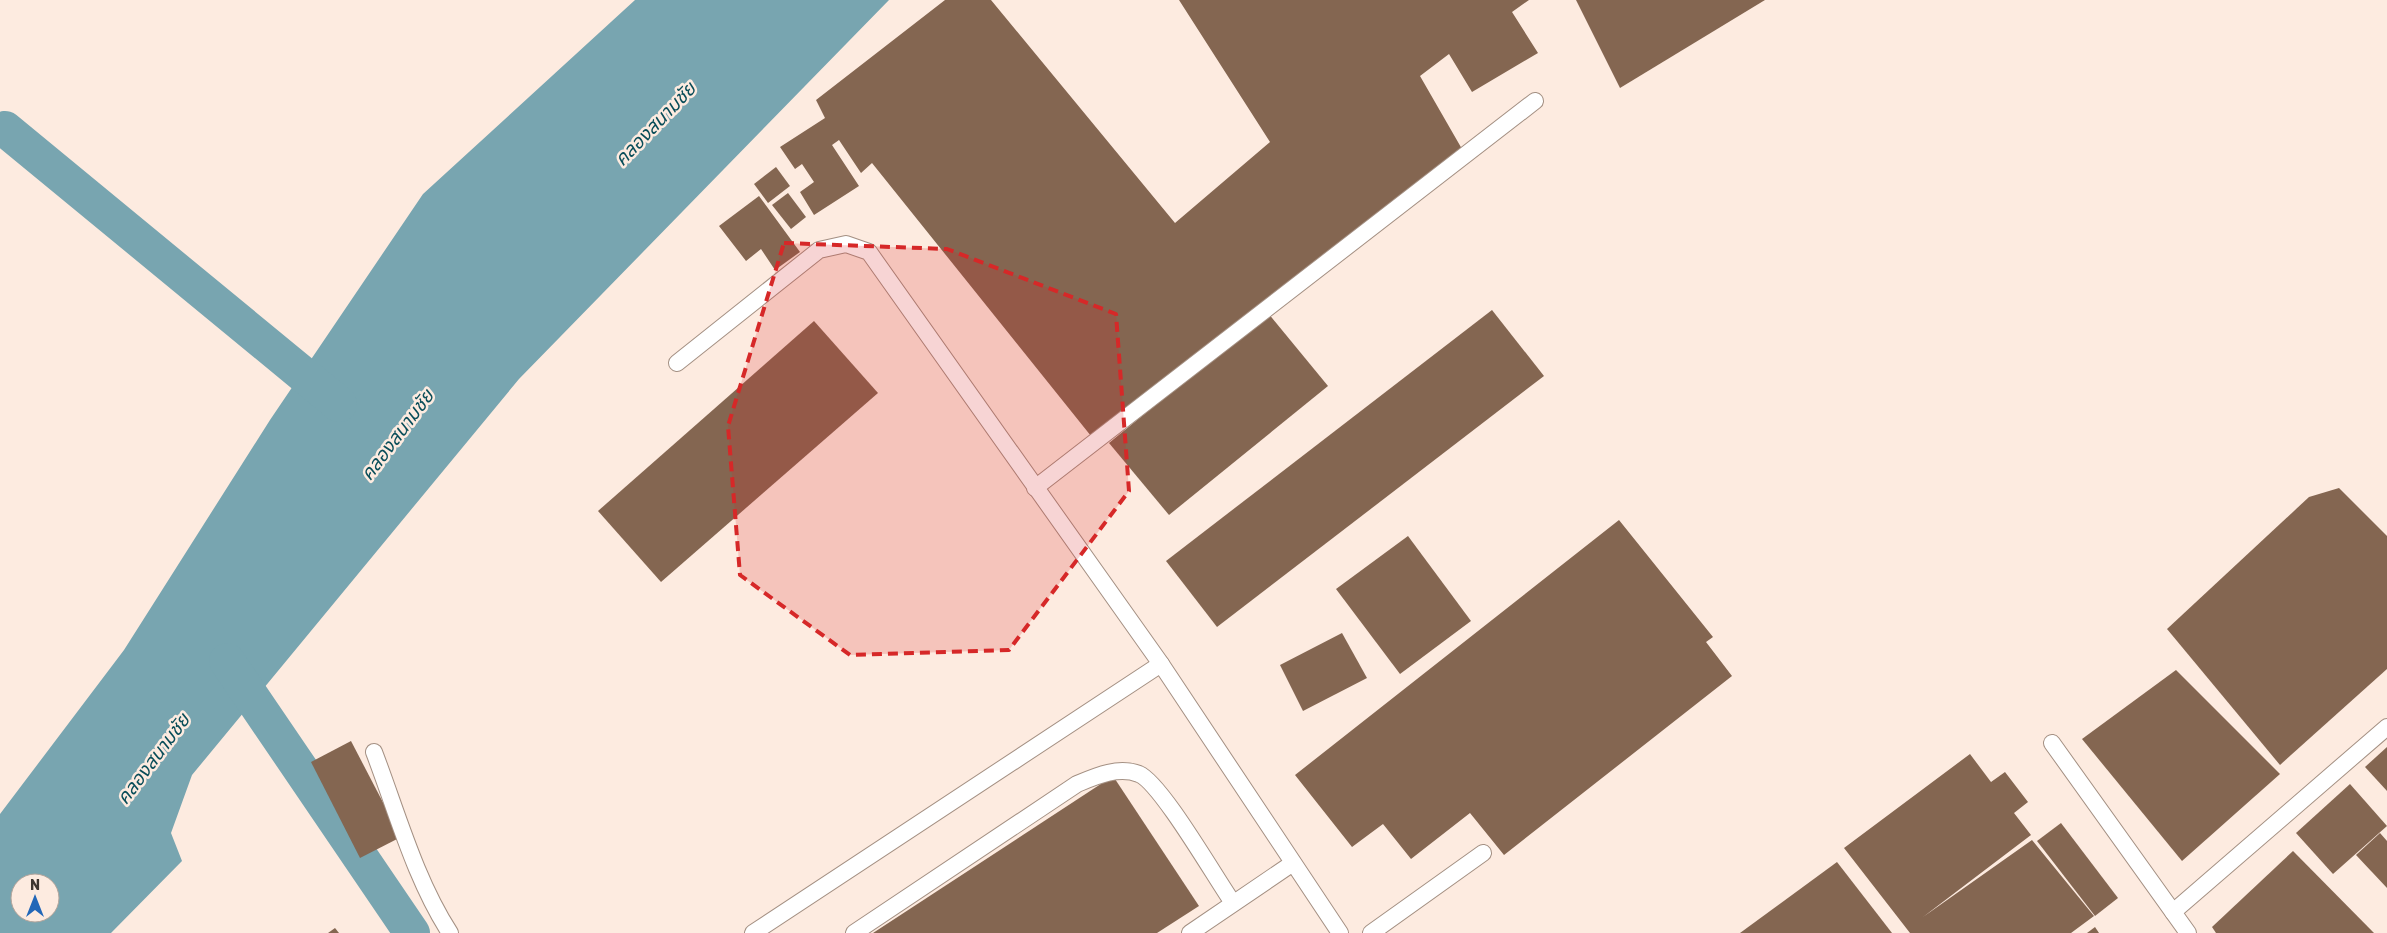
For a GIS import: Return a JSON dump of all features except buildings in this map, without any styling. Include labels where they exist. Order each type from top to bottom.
[{"type":"lane","points":[[1035,488],[1536,101]]},
{"type":"lane","points":[[677,363],[819,250],[846,244],[869,252],[1161,664],[1340,933]]},
{"type":"lane","points":[[753,933],[1161,664]]},
{"type":"lane","points":[[2173,912],[2387,727]]},
{"type":"lane","points":[[2052,743],[2188,933]]},
{"type":"lane","points":[[374,752],[416,865],[437,913],[450,933]]},
{"type":"lane","points":[[854,933],[1077,784],[1109,771],[1139,774],[1158,789],[1233,903]]},
{"type":"lane","points":[[1371,933],[1483,852]]},
{"type":"lane","points":[[1190,933],[1293,863]]},
{"type":"highlighted area","points":[[784,243],[947,249],[1116,314],[1129,491],[1009,650],[850,655],[740,575],[728,426]]},
{"type":"water","name":"คลองสนามชัย","points":[[635,0],[889,0],[519,379],[192,775],[171,833],[182,861],[111,933],[0,933],[0,814],[124,650],[270,420],[423,194]]},
{"type":"waterway","points":[[5,129],[339,404]]},
{"type":"waterway","points":[[227,661],[412,933]]}]
